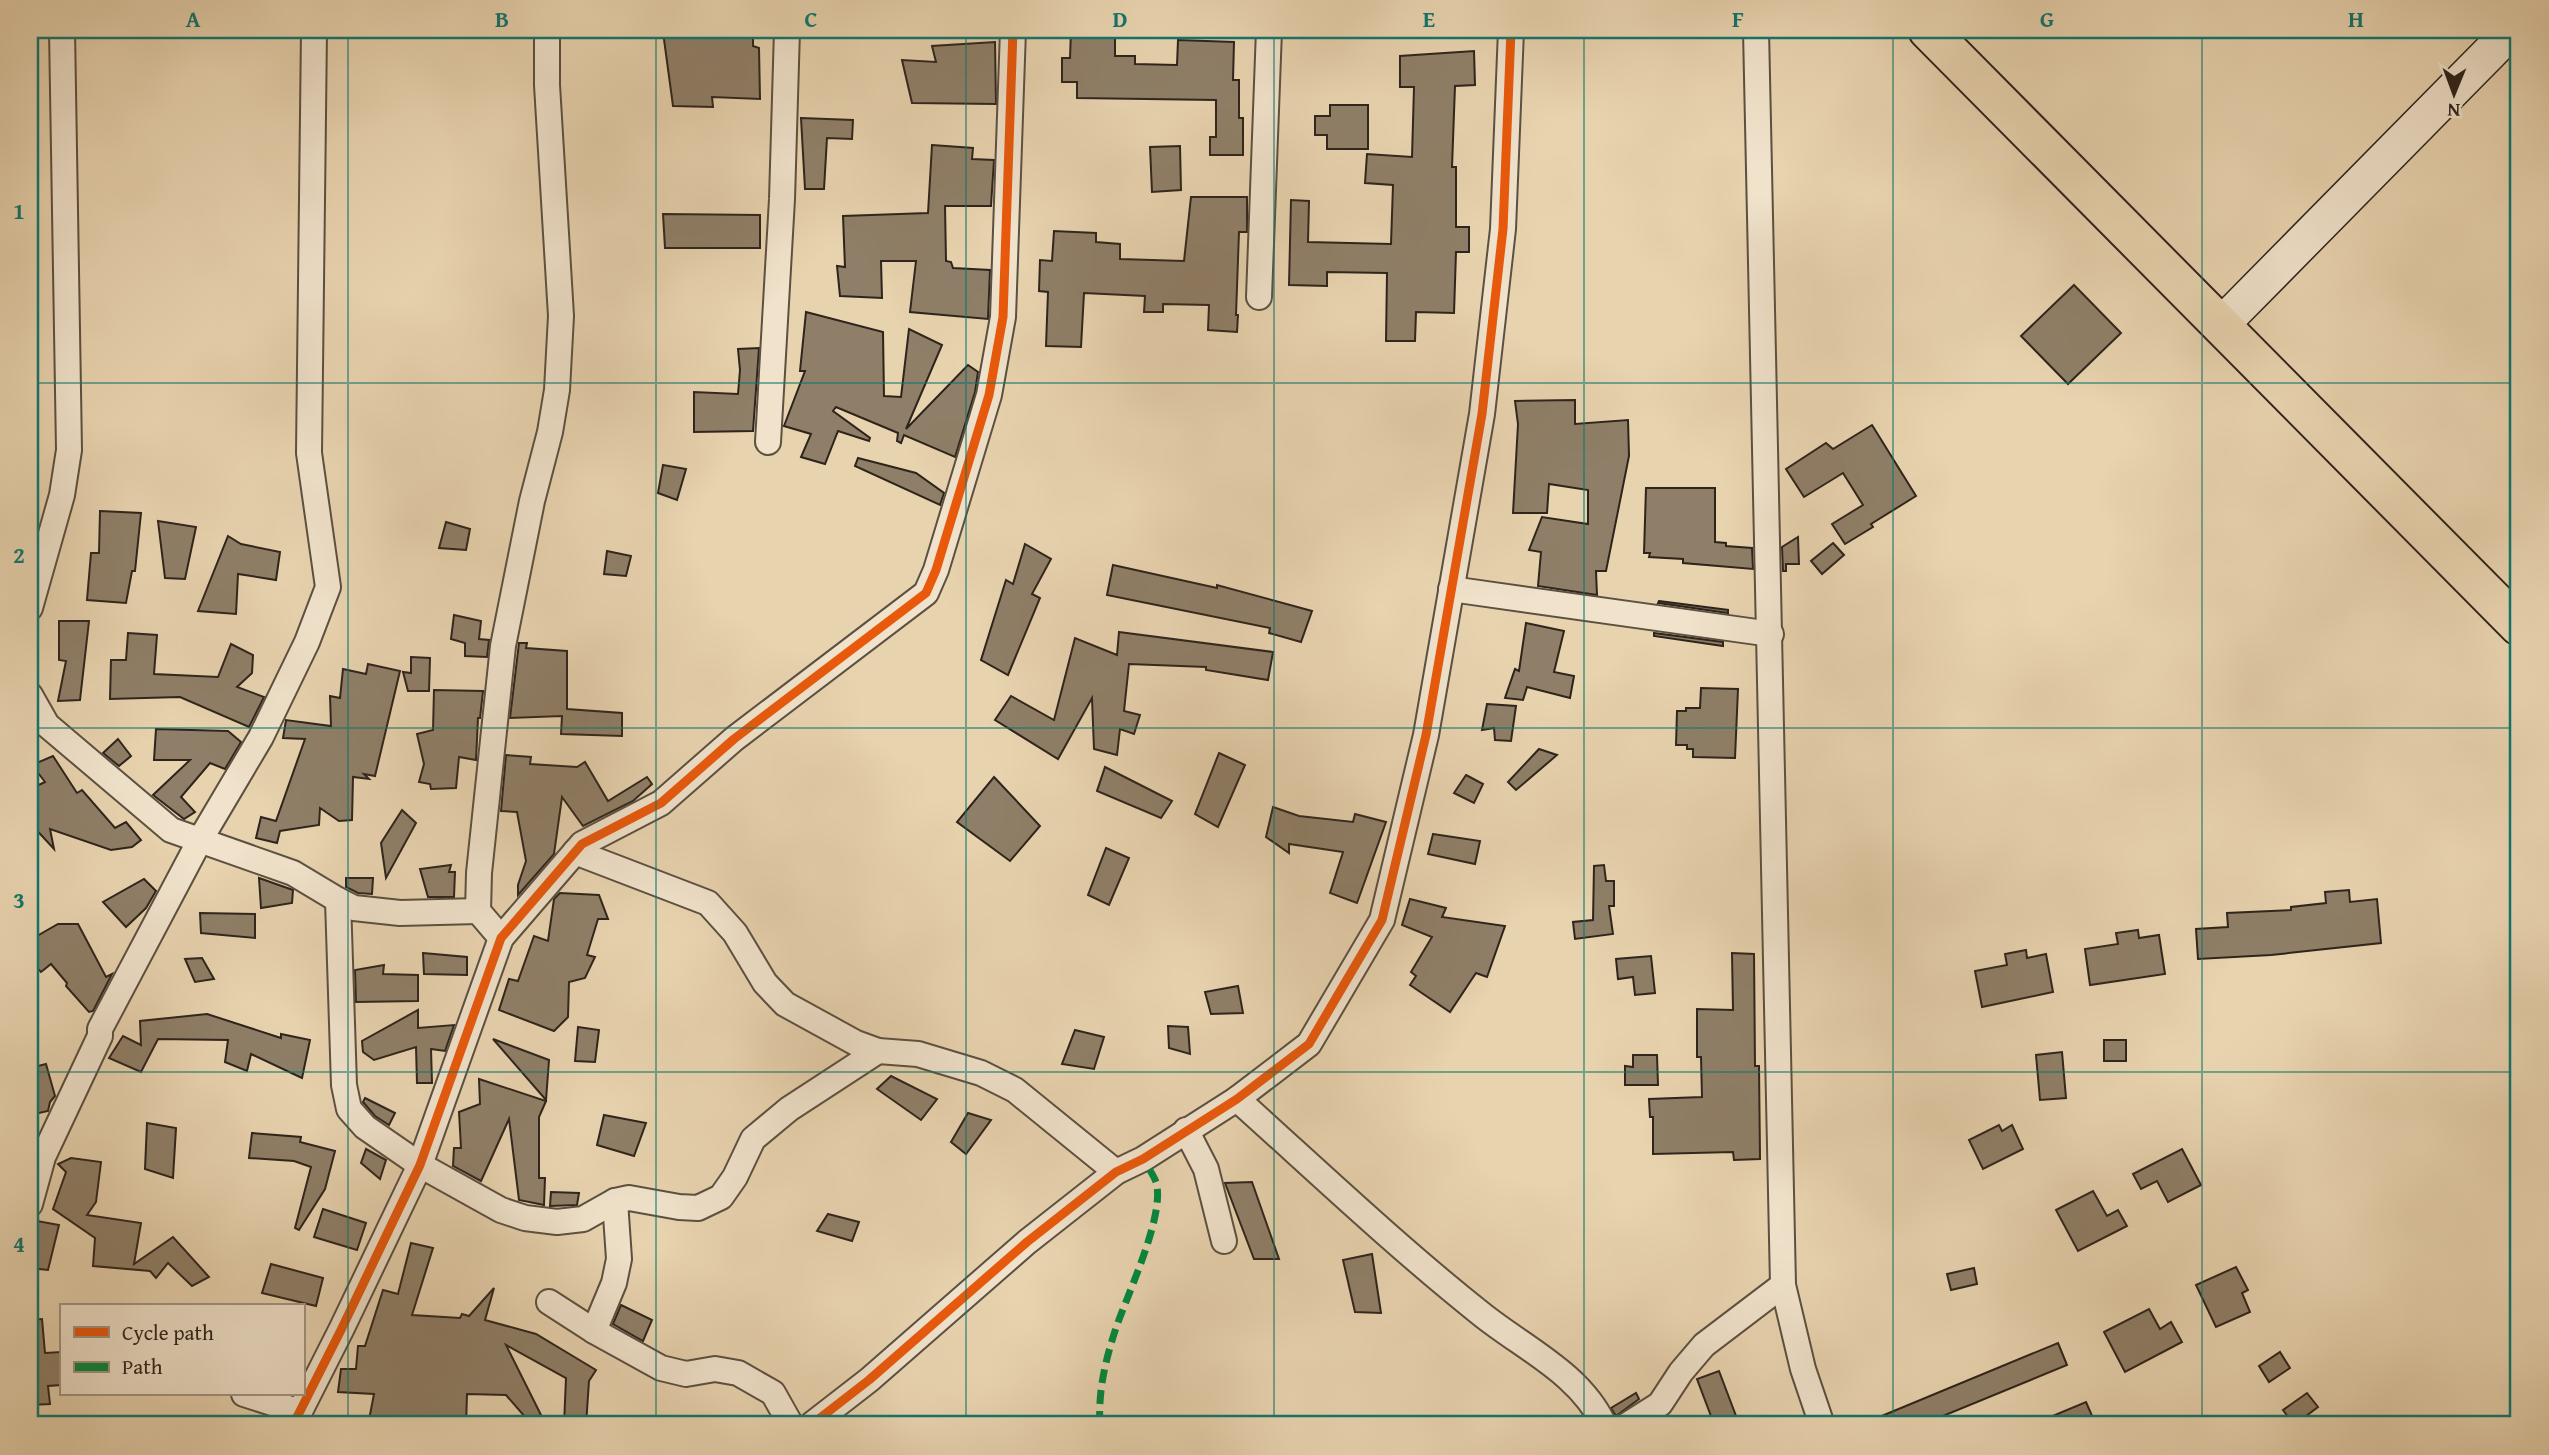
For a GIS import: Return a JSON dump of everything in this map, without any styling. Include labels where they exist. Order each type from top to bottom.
[{"type":"main road","points":[[1928,30],[2519,626]]},
{"type":"main road","points":[[2221,326],[2512,30]]},
{"type":"street","points":[[30,608],[62,495],[69,450],[62,30]]},
{"type":"street","points":[[30,1204],[43,1157],[100,1036],[100,1029],[200,840],[261,737],[307,642],[328,587],[309,453],[314,30]]},
{"type":"street","points":[[501,938],[478,911],[479,873],[503,646],[532,501],[550,432],[557,390],[561,316],[548,99],[547,30]]},
{"type":"street","points":[[768,443],[782,199],[788,30]]},
{"type":"street","points":[[248,1396],[296,1418],[420,1165],[501,938],[582,844],[661,803],[734,739],[926,593],[936,570],[989,395],[1003,317],[1013,30]]},
{"type":"street","points":[[1259,297],[1269,30]]},
{"type":"street","points":[[811,1425],[869,1380],[1027,1242],[1116,1172],[1237,1099],[1309,1044],[1382,920],[1426,735],[1482,414],[1503,229],[1510,30]]},
{"type":"street","points":[[1756,30],[1783,1285],[1803,1369],[1822,1425]]},
{"type":"street","points":[[1451,589],[1771,634]]},
{"type":"street","points":[[30,695],[47,725],[171,830],[293,873],[354,908],[400,914],[478,911]]},
{"type":"street","points":[[575,852],[708,904],[735,933],[765,983],[785,1004],[877,1051],[918,1055],[981,1073],[1015,1090],[1116,1172]]},
{"type":"street","points":[[338,901],[344,1085],[349,1109],[365,1127],[420,1165],[501,1210],[525,1218],[557,1222],[583,1219],[615,1201],[629,1198],[679,1208],[698,1208],[721,1197],[735,1177],[753,1139],[789,1109],[877,1051]]},
{"type":"street","points":[[1237,1099],[1480,1314],[1578,1385],[1597,1410],[1604,1425]]},
{"type":"street","points":[[1186,1130],[1206,1169],[1224,1241]]},
{"type":"street","points":[[594,1331],[614,1283],[619,1259],[615,1201]]},
{"type":"street","points":[[1627,1425],[1660,1404],[1681,1372],[1704,1345],[1783,1285]]},
{"type":"street","points":[[549,1302],[594,1331],[661,1368],[686,1374],[716,1369],[738,1373],[773,1393],[791,1425]]},
{"type":"building","points":[[753,30],[753,46],[759,48],[760,99],[712,97],[713,107],[673,106],[663,32]]},
{"type":"building","points":[[1071,30],[1115,30],[1115,56],[1135,56],[1135,64],[1177,65],[1178,40],[1234,42],[1233,80],[1239,80],[1243,155],[1210,155],[1210,137],[1216,137],[1216,100],[1077,98],[1077,82],[1062,82],[1062,58],[1070,58]]},
{"type":"building","points":[[995,42],[996,104],[912,103],[902,60],[936,62],[932,46]]},
{"type":"building","points":[[1474,51],[1475,85],[1455,86],[1452,167],[1456,167],[1456,227],[1469,227],[1469,252],[1456,252],[1454,313],[1416,312],[1415,341],[1386,341],[1387,273],[1327,272],[1327,286],[1289,285],[1291,200],[1309,201],[1308,242],[1391,244],[1393,185],[1365,183],[1367,154],[1412,157],[1414,87],[1400,87],[1400,56]]},
{"type":"building","points":[[1330,105],[1368,105],[1368,149],[1327,149],[1327,135],[1315,135],[1315,116],[1330,116]]},
{"type":"building","points":[[801,118],[853,120],[852,139],[827,138],[824,189],[805,189]]},
{"type":"building","points":[[932,145],[973,148],[972,159],[994,160],[991,206],[945,206],[946,261],[951,262],[953,268],[990,270],[988,319],[910,312],[916,261],[881,261],[882,298],[840,296],[837,266],[845,267],[843,216],[928,213]]},
{"type":"building","points":[[1180,146],[1181,190],[1152,192],[1150,147]]},
{"type":"building","points":[[1191,197],[1247,197],[1247,232],[1239,232],[1237,332],[1208,330],[1209,305],[1163,304],[1163,312],[1144,312],[1145,296],[1084,293],[1081,347],[1046,346],[1048,292],[1039,291],[1040,260],[1052,261],[1054,231],[1096,233],[1096,242],[1120,244],[1120,259],[1184,261]]},
{"type":"building","points":[[663,214],[760,215],[760,248],[665,248]]},
{"type":"building","points":[[2074,285],[2121,333],[2068,384],[2021,336]]},
{"type":"building","points":[[806,312],[883,332],[884,396],[901,397],[909,329],[942,345],[906,429],[968,365],[978,372],[975,392],[955,457],[904,435],[901,443],[897,441],[898,433],[836,407],[833,411],[870,438],[869,441],[838,431],[825,464],[801,457],[811,434],[784,426],[805,371],[800,371]]},
{"type":"building","points":[[759,348],[753,431],[694,432],[694,392],[738,394],[738,349]]},
{"type":"building","points":[[1575,400],[1575,424],[1628,420],[1629,456],[1606,571],[1596,571],[1597,595],[1538,586],[1541,552],[1529,550],[1542,517],[1588,524],[1588,490],[1549,484],[1547,513],[1513,513],[1518,424],[1515,401]]},
{"type":"building","points":[[1872,425],[1916,496],[1845,544],[1832,524],[1863,505],[1843,473],[1804,497],[1786,469],[1826,443],[1833,449]]},
{"type":"building","points":[[858,458],[916,473],[944,493],[940,505],[855,466]]},
{"type":"building","points":[[663,465],[686,469],[677,500],[658,493]]},
{"type":"building","points":[[1646,488],[1715,488],[1715,542],[1726,543],[1726,546],[1752,548],[1753,569],[1649,557],[1650,553],[1644,553]]},
{"type":"building","points":[[100,511],[141,513],[135,571],[132,571],[126,603],[87,600],[91,553],[99,553]]},
{"type":"building","points":[[158,521],[196,527],[185,579],[165,578]]},
{"type":"building","points":[[446,522],[470,529],[466,550],[439,548]]},
{"type":"building","points":[[228,536],[241,544],[280,552],[276,580],[238,574],[236,614],[198,611]]},
{"type":"building","points":[[1798,537],[1799,564],[1786,564],[1786,571],[1783,571],[1782,547]]},
{"type":"building","points":[[1833,543],[1844,555],[1822,574],[1811,561]]},
{"type":"building","points":[[1025,544],[1051,559],[1032,594],[1040,598],[1008,675],[981,660],[1006,580],[1013,584]]},
{"type":"building","points":[[607,551],[631,556],[626,576],[604,574]]},
{"type":"building","points":[[1113,565],[1217,588],[1217,585],[1312,611],[1301,642],[1269,633],[1270,628],[1107,595]]},
{"type":"building","points":[[1658,603],[1728,610],[1728,613]]},
{"type":"building","points":[[454,615],[481,621],[479,639],[489,640],[487,657],[465,656],[465,643],[451,639]]},
{"type":"building","points":[[59,621],[89,621],[80,700],[58,701],[66,661],[59,660]]},
{"type":"building","points":[[1526,623],[1564,631],[1554,672],[1574,676],[1570,698],[1527,687],[1523,700],[1505,698],[1515,669],[1519,671]]},
{"type":"building","points":[[1119,632],[1273,652],[1268,680],[1206,670],[1206,667],[1129,664],[1124,711],[1140,715],[1134,734],[1120,729],[1117,755],[1094,749],[1092,698],[1058,759],[995,720],[1011,696],[1054,720],[1075,638],[1117,655]]},
{"type":"building","points":[[128,633],[157,635],[154,674],[218,677],[231,644],[253,655],[252,673],[237,687],[264,697],[249,727],[180,697],[110,699],[111,660],[126,660]]},
{"type":"building","points":[[1654,633],[1723,642],[1723,646],[1654,636]]},
{"type":"building","points":[[519,643],[527,643],[526,648],[567,651],[567,709],[622,713],[622,736],[561,734],[562,716],[510,718]]},
{"type":"building","points":[[411,657],[430,658],[429,691],[408,691],[403,672],[411,673]]},
{"type":"building","points":[[368,664],[400,671],[375,776],[364,774],[369,779],[353,777],[352,820],[339,821],[320,808],[319,825],[280,831],[277,843],[256,838],[261,817],[276,821],[305,739],[283,738],[286,720],[331,726],[330,696],[340,698],[343,669],[366,674]]},
{"type":"building","points":[[1701,688],[1738,689],[1735,758],[1693,757],[1693,749],[1687,749],[1687,745],[1676,745],[1677,711],[1700,708]]},
{"type":"building","points":[[434,690],[483,691],[478,718],[476,760],[459,757],[456,788],[431,789],[430,784],[419,782],[424,764],[417,734],[433,730]]},
{"type":"building","points":[[1487,704],[1516,706],[1511,741],[1495,740],[1494,728],[1482,730]]},
{"type":"building","points":[[156,729],[228,731],[241,742],[225,769],[210,763],[181,797],[195,812],[184,819],[153,795],[190,760],[154,760]]},
{"type":"building","points":[[118,739],[131,756],[119,766],[103,753]]},
{"type":"building","points":[[1539,749],[1557,755],[1516,790],[1508,782]]},
{"type":"building","points":[[1219,753],[1245,765],[1218,827],[1195,814]]},
{"type":"building","points":[[506,755],[531,757],[530,764],[577,767],[585,762],[608,801],[647,777],[652,784],[633,801],[583,826],[562,797],[554,854],[518,895],[518,885],[526,861],[517,812],[501,811]]},
{"type":"building","points":[[53,756],[77,793],[82,790],[115,828],[126,822],[141,840],[132,847],[111,850],[50,829],[54,849],[30,823],[30,789],[45,782],[32,765]]},
{"type":"building","points":[[1105,767],[1172,801],[1161,818],[1097,791]]},
{"type":"building","points":[[1466,775],[1483,784],[1474,803],[1454,793]]},
{"type":"building","points":[[994,777],[1040,826],[1010,861],[957,822]]},
{"type":"building","points":[[1273,807],[1299,816],[1353,822],[1355,814],[1386,822],[1357,903],[1330,893],[1343,852],[1289,844],[1289,853],[1266,837]]},
{"type":"building","points":[[402,810],[416,823],[386,878],[381,843]]},
{"type":"building","points":[[1433,834],[1480,841],[1475,864],[1428,854]]},
{"type":"building","points":[[1106,848],[1129,858],[1109,905],[1088,895]]},
{"type":"building","points":[[451,865],[449,872],[455,872],[454,897],[428,897],[420,869]]},
{"type":"building","points":[[1604,865],[1606,881],[1614,881],[1614,906],[1609,906],[1613,934],[1575,939],[1573,922],[1593,920],[1594,866]]},
{"type":"building","points":[[259,878],[293,890],[292,903],[261,908]]},
{"type":"building","points":[[346,878],[373,878],[372,894],[358,893],[346,887]]},
{"type":"building","points":[[144,879],[156,891],[146,908],[126,927],[103,902]]},
{"type":"building","points":[[2349,890],[2350,902],[2377,899],[2381,943],[2271,955],[2198,959],[2196,929],[2228,927],[2227,913],[2291,910],[2291,907],[2326,903],[2325,892]]},
{"type":"building","points":[[560,893],[599,895],[608,919],[598,919],[587,955],[595,957],[585,978],[569,982],[568,1017],[554,1031],[499,1010],[509,979],[518,981],[534,936],[548,941],[554,899]]},
{"type":"building","points":[[1410,899],[1446,908],[1442,917],[1505,926],[1487,977],[1476,973],[1450,1012],[1410,985],[1416,976],[1411,972],[1432,937],[1402,925]]},
{"type":"building","points":[[200,913],[255,914],[255,938],[201,933]]},
{"type":"building","points":[[58,924],[78,924],[106,977],[112,974],[93,1011],[89,1012],[51,964],[41,972],[30,961],[30,940]]},
{"type":"building","points":[[2138,930],[2139,938],[2159,935],[2165,974],[2090,985],[2085,949],[2118,944],[2116,933]]},
{"type":"building","points":[[2026,950],[2027,958],[2046,954],[2053,992],[1982,1007],[1975,971],[2007,965],[2005,954]]},
{"type":"building","points":[[423,953],[467,957],[467,975],[424,974]]},
{"type":"building","points":[[1732,953],[1754,954],[1755,1066],[1759,1066],[1760,1159],[1734,1160],[1733,1152],[1653,1154],[1653,1117],[1650,1117],[1649,1099],[1702,1097],[1701,1057],[1697,1057],[1697,1009],[1733,1010]]},
{"type":"building","points":[[1651,956],[1655,993],[1635,995],[1633,977],[1618,979],[1616,959]]},
{"type":"building","points":[[202,958],[214,979],[195,982],[185,959]]},
{"type":"building","points":[[384,965],[383,974],[418,975],[418,1001],[356,1002],[355,970]]},
{"type":"building","points":[[1238,986],[1243,1013],[1211,1014],[1205,992]]},
{"type":"building","points":[[418,1010],[418,1028],[454,1025],[445,1051],[431,1049],[432,1083],[417,1083],[416,1047],[374,1060],[363,1052],[362,1041]]},
{"type":"building","points":[[207,1014],[281,1038],[281,1034],[310,1040],[302,1078],[251,1054],[247,1071],[225,1062],[228,1040],[158,1039],[141,1072],[109,1058],[123,1036],[141,1045],[140,1021]]},
{"type":"building","points":[[1168,1026],[1188,1027],[1190,1054],[1169,1048]]},
{"type":"building","points":[[578,1027],[599,1030],[595,1062],[575,1061]]},
{"type":"building","points":[[1075,1030],[1104,1037],[1094,1069],[1062,1064]]},
{"type":"building","points":[[493,1039],[549,1060],[546,1100]]},
{"type":"building","points":[[2104,1040],[2126,1040],[2126,1061],[2104,1061]]},
{"type":"building","points":[[2062,1052],[2066,1098],[2040,1100],[2036,1055]]},
{"type":"building","points":[[1633,1055],[1657,1055],[1658,1085],[1625,1085],[1625,1066],[1633,1067]]},
{"type":"building","points":[[46,1064],[55,1096],[48,1111],[30,1115],[30,1068]]},
{"type":"building","points":[[891,1076],[937,1099],[921,1120],[877,1089]]},
{"type":"building","points":[[479,1079],[546,1101],[539,1117],[539,1178],[545,1178],[544,1205],[519,1200],[509,1119],[481,1181],[453,1166],[454,1148],[461,1148],[459,1112],[480,1104]]},
{"type":"building","points":[[365,1098],[395,1113],[389,1125],[375,1116],[363,1102]]},
{"type":"building","points":[[968,1113],[991,1120],[966,1154],[951,1142]]},
{"type":"building","points":[[604,1115],[646,1123],[634,1156],[597,1145]]},
{"type":"building","points":[[147,1123],[176,1128],[173,1178],[145,1169]]},
{"type":"building","points":[[1999,1125],[2002,1131],[2012,1125],[2023,1149],[1983,1169],[1969,1140]]},
{"type":"building","points":[[252,1133],[301,1137],[300,1142],[335,1151],[325,1189],[299,1230],[295,1228],[311,1167],[294,1161],[249,1158]]},
{"type":"building","points":[[366,1149],[386,1160],[380,1179],[361,1163]]},
{"type":"building","points":[[2182,1149],[2201,1185],[2168,1202],[2157,1181],[2141,1189],[2133,1174]]},
{"type":"building","points":[[71,1158],[101,1162],[96,1202],[87,1215],[141,1223],[134,1264],[173,1237],[209,1277],[192,1286],[168,1263],[156,1278],[150,1271],[93,1266],[95,1238],[53,1209],[66,1172],[58,1164]]},
{"type":"building","points":[[1252,1182],[1279,1259],[1254,1259],[1225,1183]]},
{"type":"building","points":[[2093,1191],[2107,1216],[2118,1210],[2127,1226],[2078,1251],[2056,1210]]},
{"type":"building","points":[[551,1192],[579,1193],[577,1205],[550,1206]]},
{"type":"building","points":[[323,1209],[366,1223],[357,1250],[314,1237]]},
{"type":"building","points":[[828,1214],[859,1222],[852,1241],[817,1231]]},
{"type":"building","points":[[37,1221],[59,1225],[48,1270],[30,1268]]},
{"type":"building","points":[[411,1243],[433,1248],[412,1315],[460,1318],[462,1314],[469,1316],[494,1288],[485,1320],[536,1334],[596,1370],[589,1381],[586,1425],[564,1425],[566,1378],[506,1345],[546,1425],[532,1425],[506,1395],[467,1394],[466,1425],[368,1425],[374,1394],[338,1392],[341,1369],[356,1369],[358,1346],[365,1346],[383,1290],[398,1294]]},
{"type":"building","points":[[1372,1254],[1381,1313],[1355,1312],[1343,1260]]},
{"type":"building","points":[[271,1264],[323,1278],[316,1306],[262,1293]]},
{"type":"building","points":[[2236,1267],[2248,1290],[2242,1293],[2250,1312],[2216,1327],[2196,1285]]},
{"type":"building","points":[[1974,1268],[1977,1284],[1951,1290],[1947,1274]]},
{"type":"building","points":[[621,1305],[652,1320],[643,1341],[613,1324]]},
{"type":"building","points":[[2149,1309],[2160,1329],[2171,1322],[2182,1342],[2125,1372],[2104,1332]]},
{"type":"building","points":[[42,1319],[45,1353],[60,1352],[60,1385],[48,1386],[50,1404],[30,1405],[30,1320]]},
{"type":"building","points":[[2058,1343],[2067,1365],[1921,1425],[1860,1425]]},
{"type":"building","points":[[2280,1352],[2290,1368],[2269,1382],[2259,1366]]},
{"type":"building","points":[[1719,1371],[1736,1416],[1714,1424],[1697,1379]]},
{"type":"building","points":[[1636,1393],[1639,1399],[1616,1416],[1611,1408]]},
{"type":"building","points":[[2307,1393],[2318,1407],[2294,1425],[2283,1410]]},
{"type":"building","points":[[2086,1402],[2096,1425],[2031,1425]]},
{"type":"marked path","points":[[1100,1425],[1101,1389],[1108,1354],[1150,1235],[1158,1196],[1156,1182],[1143,1159]]},
{"type":"cycle path","points":[[293,1425],[420,1165],[501,938],[582,844],[661,803],[734,739],[926,593],[936,570],[989,395],[1003,317],[1013,30]]},
{"type":"cycle path","points":[[811,1425],[869,1380],[1027,1242],[1116,1172],[1143,1159],[1237,1099],[1309,1044],[1382,920],[1426,735],[1482,414],[1503,229],[1511,30]]}]
